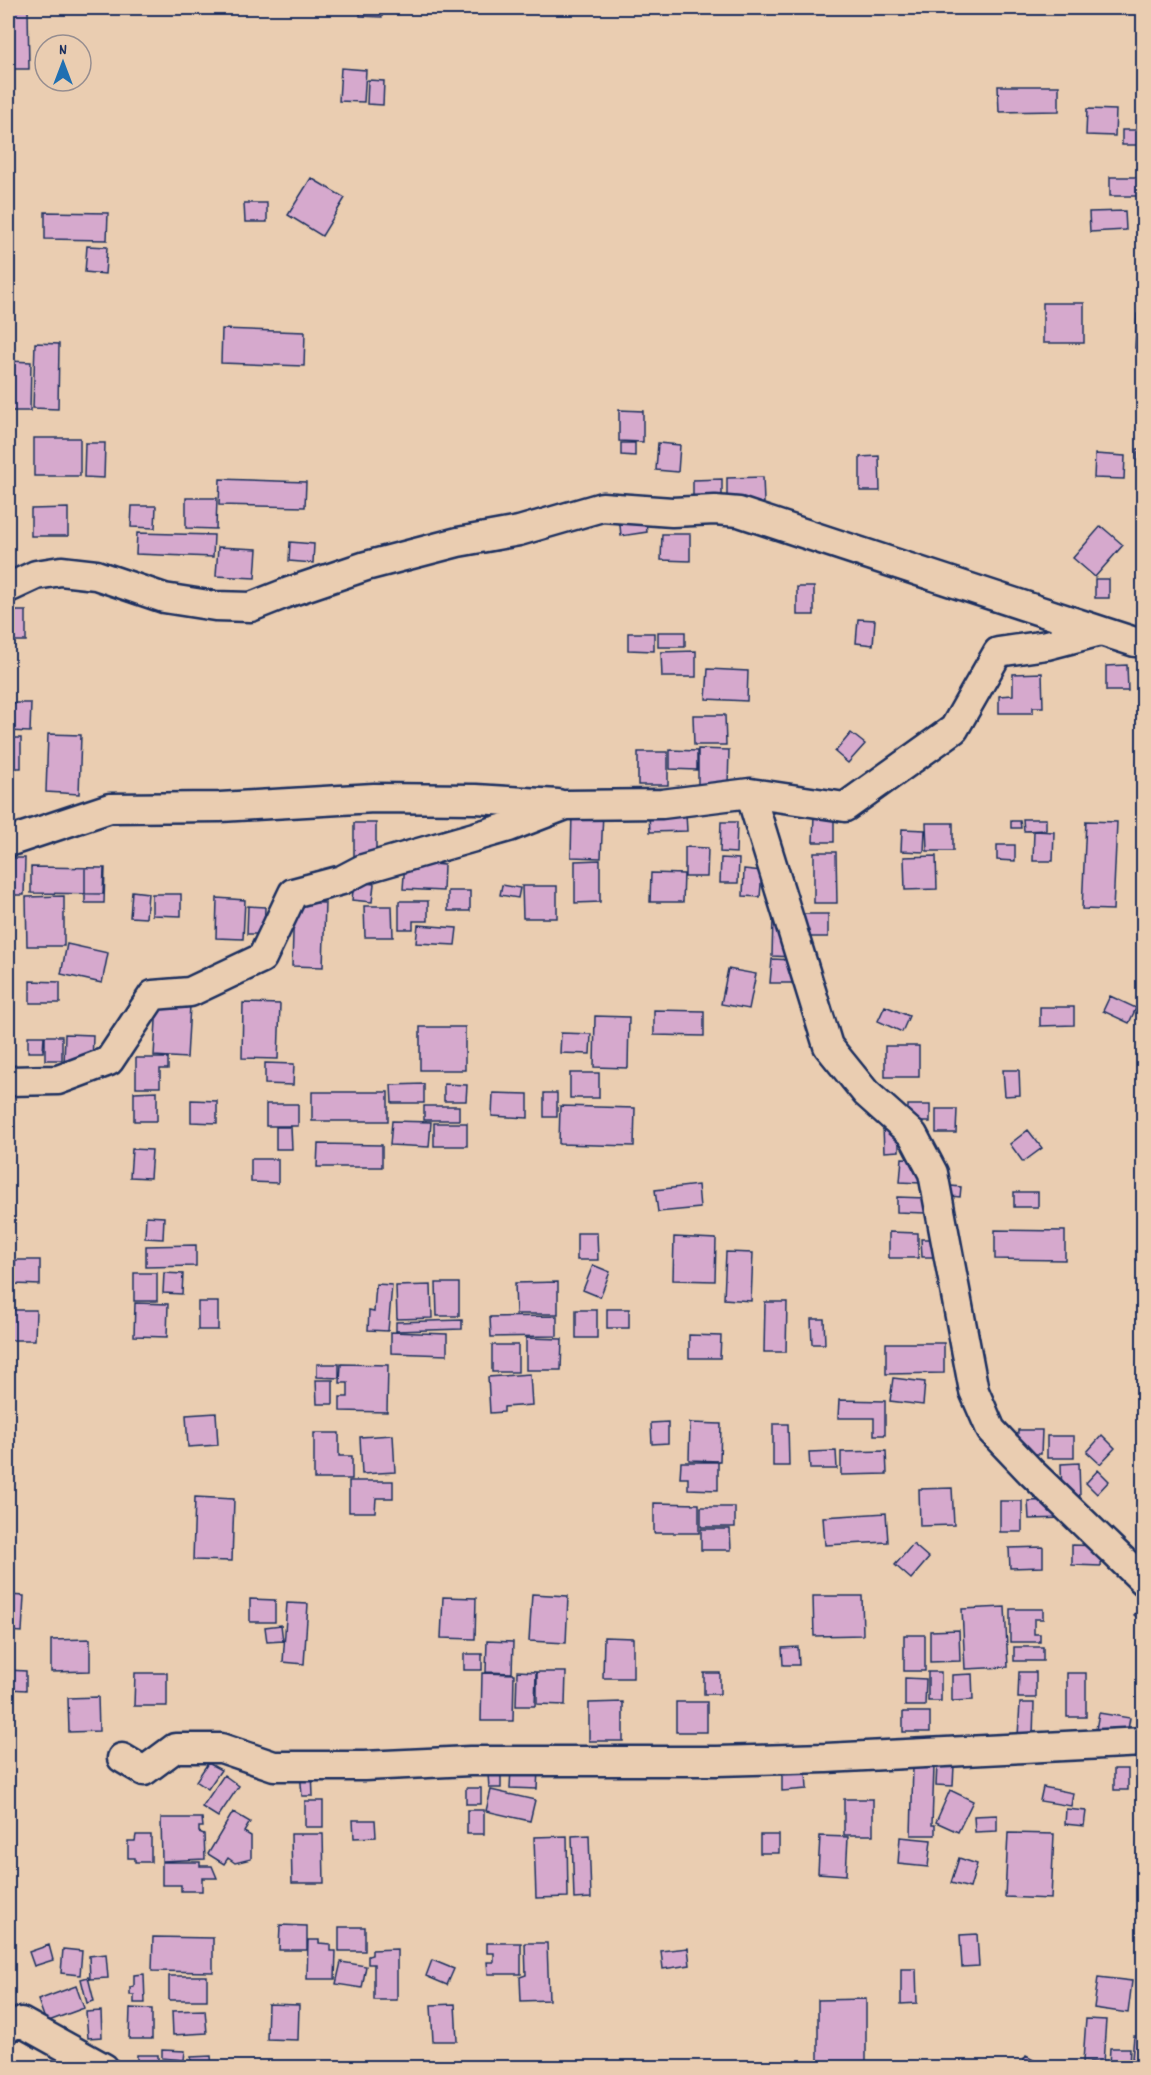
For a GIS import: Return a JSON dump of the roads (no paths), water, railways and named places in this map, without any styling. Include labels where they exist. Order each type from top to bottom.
[{"type":"street","points":[[8,588],[36,575],[61,571],[96,575],[164,598],[215,606],[252,607],[289,591],[366,566],[458,542],[519,531],[602,507],[672,512],[715,510],[739,512],[1135,642],[1143,642]]},
{"type":"street","points":[[8,842],[110,808],[220,807],[374,798],[476,799],[566,805],[662,804],[750,793],[845,807],[954,729],[998,652],[1047,645],[1101,631]]},
{"type":"street","points":[[750,793],[828,1046],[866,1093],[913,1135],[933,1173],[975,1391],[991,1430],[1143,1581]]},
{"type":"street","points":[[8,1081],[58,1080],[109,1061],[153,995],[190,992],[262,958],[293,893],[342,880],[363,869],[509,827],[566,805]]},
{"type":"street","points":[[122,1758],[144,1771],[175,1748],[221,1748],[274,1766],[364,1766],[470,1761],[717,1761],[826,1758],[1143,1742]]},
{"type":"street","points":[[8,2027],[21,2022],[104,2067]]}]
